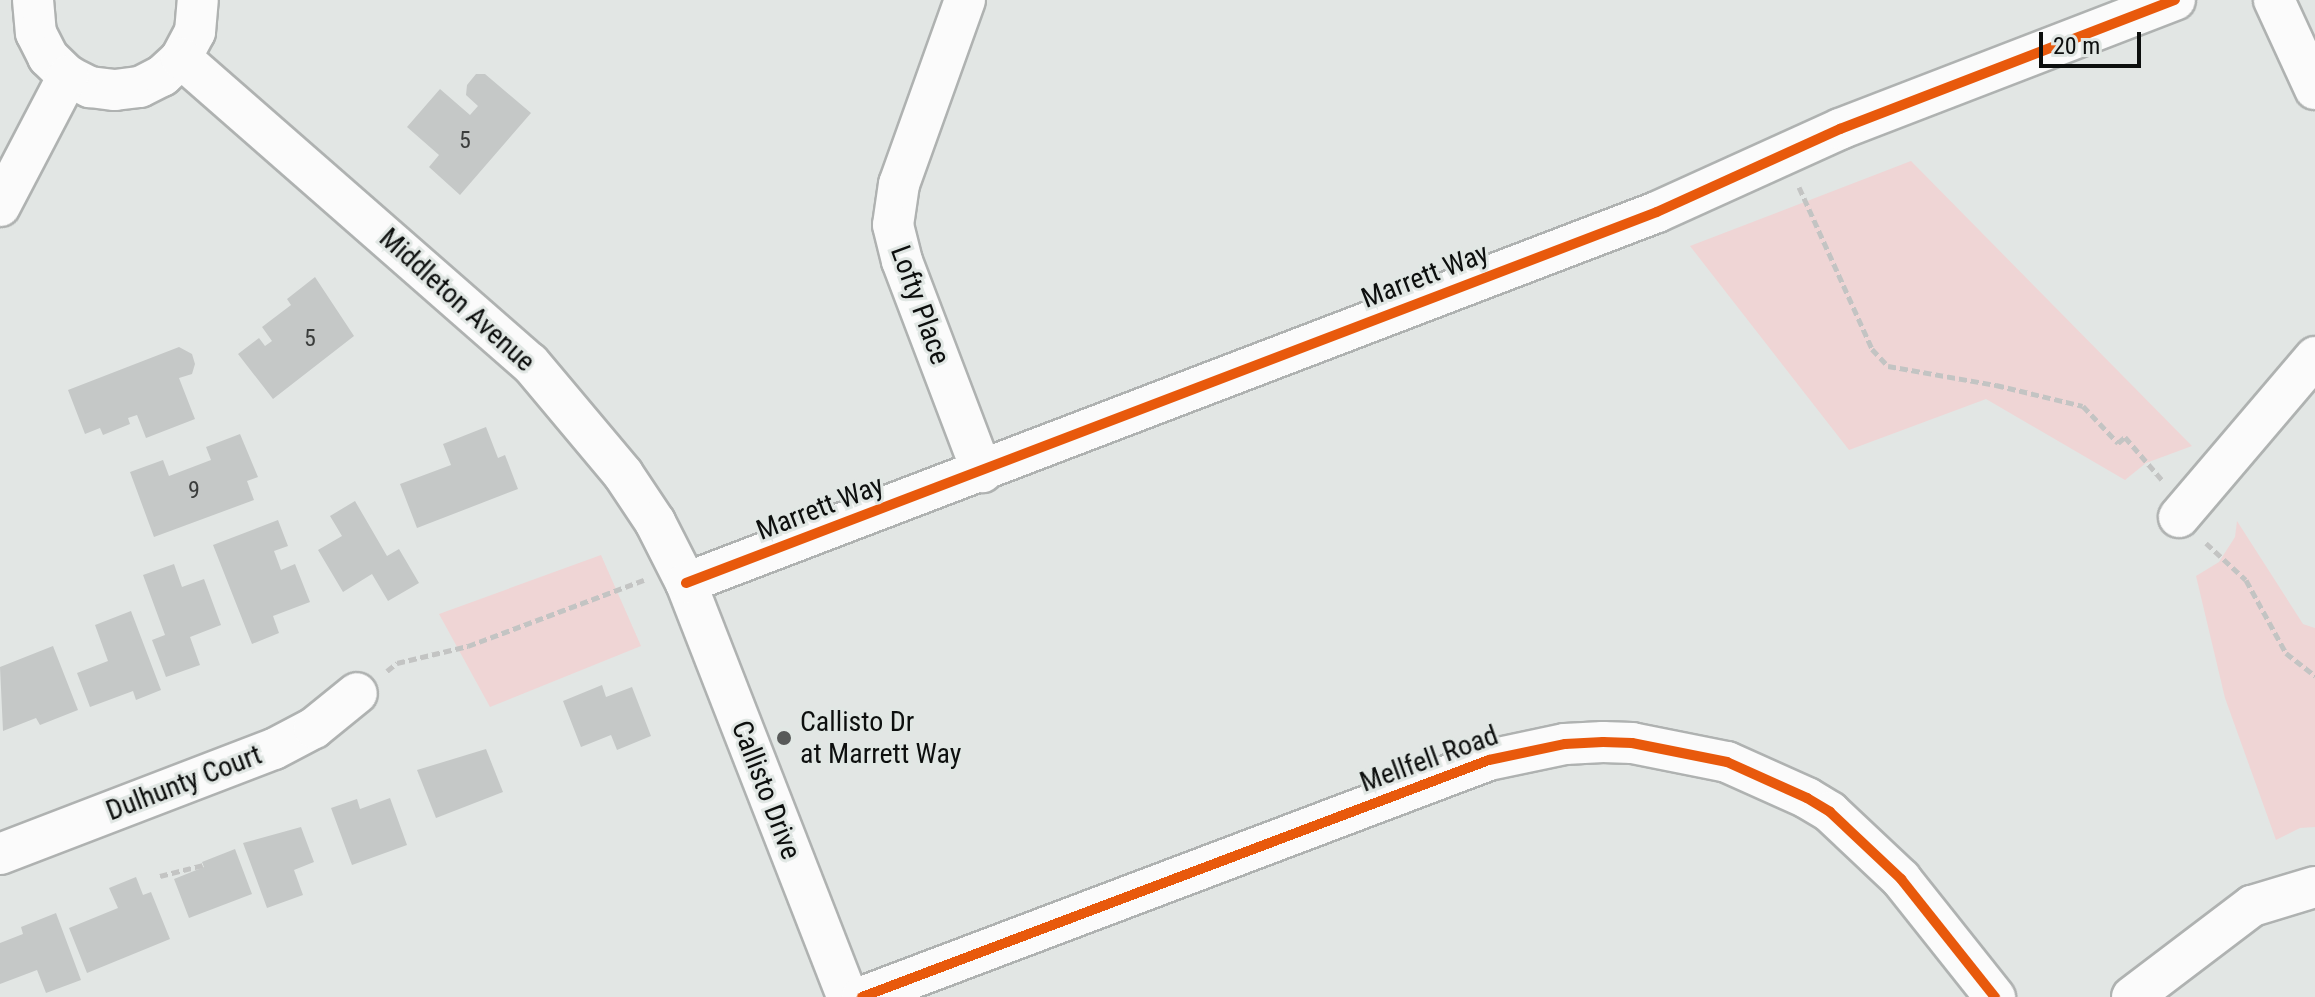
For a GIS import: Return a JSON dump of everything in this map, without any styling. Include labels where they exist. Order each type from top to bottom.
[{"type":"street","points":[[33,0],[36,33],[48,57],[68,76],[90,87],[115,90],[140,87],[162,76],[181,58],[195,32],[198,0]]},
{"type":"street","name":"Lofty Place","points":[[965,0],[899,184],[893,225],[902,261],[982,472]]},
{"type":"street","name":"Marrett Way","points":[[686,583],[1657,212],[1840,129],[2175,0]]},
{"type":"street","points":[[2274,0],[2315,89]]},
{"type":"street","name":"Middleton Avenue","points":[[181,58],[530,363],[623,474],[655,522],[686,583]]},
{"type":"street","points":[[0,206],[68,76]]},
{"type":"street","points":[[2179,517],[2315,357]]},
{"type":"street","name":"Callisto Drive","points":[[686,583],[847,997]]},
{"type":"street","name":"Dulhunty Court","points":[[0,854],[274,749],[314,728],[357,693]]},
{"type":"street","name":"Mellfell Road","points":[[862,997],[1489,760],[1551,746],[1603,742],[1632,743],[1727,762],[1794,791],[1830,812],[1901,879],[1995,997]]},
{"type":"street","points":[[2132,997],[2252,906],[2315,887]]},
{"type":"path","points":[[1784,154],[1872,349],[1888,366],[1996,385],[2083,406],[2118,443],[2125,437],[2159,474],[2179,517],[2246,580],[2286,653],[2315,676]]},
{"type":"path","points":[[357,693],[397,663],[468,646],[645,580]]},
{"type":"path","points":[[160,876],[203,865]]},
{"type":"shaded area","points":[[1911,161],[2192,446],[2146,463],[2125,480],[1986,399],[1849,450],[1690,246]]},
{"type":"shaded area","points":[[2237,521],[2303,624],[2315,628],[2315,827],[2300,828],[2276,840],[2225,698],[2196,576],[2219,562],[2235,537]]},
{"type":"shaded area","points":[[601,555],[641,646],[490,707],[439,614]]},
{"type":"building","points":[[476,74],[485,74],[531,113],[460,195],[429,167],[439,155],[407,127],[440,89],[470,115],[478,106],[466,95],[467,85]]},
{"type":"building","points":[[315,277],[354,336],[273,399],[238,354],[259,338],[265,346],[272,341],[262,327],[291,305],[287,299]]},
{"type":"building","points":[[179,347],[192,354],[195,364],[192,374],[179,378],[195,419],[146,438],[137,415],[128,418],[130,424],[103,435],[100,428],[85,434],[68,390]]},
{"type":"building","points":[[486,427],[498,458],[505,455],[518,489],[417,528],[400,484],[451,465],[443,444]]},
{"type":"building","points":[[240,434],[258,477],[247,481],[254,500],[154,537],[130,472],[163,460],[169,476],[211,460],[206,447]]},
{"type":"building","points":[[355,501],[387,556],[399,549],[419,583],[388,601],[372,574],[343,592],[318,550],[342,536],[330,516]]},
{"type":"building","points":[[278,520],[288,546],[274,551],[281,570],[295,564],[310,602],[273,616],[279,633],[252,644],[213,545]]},
{"type":"building","points":[[174,564],[182,587],[204,579],[221,625],[190,637],[200,665],[166,677],[152,640],[165,635],[143,575]]},
{"type":"building","points":[[131,611],[161,690],[136,700],[133,691],[90,707],[77,673],[108,661],[95,625]]},
{"type":"building","points":[[53,646],[78,710],[40,725],[36,718],[3,731],[0,667]]},
{"type":"building","points":[[602,685],[606,697],[632,687],[651,736],[617,750],[611,735],[581,747],[563,701]]},
{"type":"building","points":[[486,749],[503,792],[436,818],[417,770]]},
{"type":"building","points":[[390,798],[407,845],[352,865],[331,808],[357,799],[360,809]]},
{"type":"building","points":[[301,827],[314,862],[294,870],[303,895],[267,908],[243,843]]},
{"type":"building","points":[[235,849],[252,894],[189,918],[174,879],[204,867],[202,862]]},
{"type":"building","points":[[136,877],[143,895],[151,892],[170,939],[87,973],[69,928],[118,908],[109,888]]},
{"type":"building","points":[[56,913],[81,980],[46,993],[37,970],[0,984],[0,943],[23,934],[21,927]]},
{"type":"cycle path","points":[[686,583],[1657,212],[1840,129],[2175,0]]},
{"type":"cycle path","points":[[862,997],[1489,760],[1565,744],[1603,742],[1632,743],[1727,762],[1807,798],[1830,812],[1901,879],[1995,997]]},
{"type":"place","name":"Callisto Dr at Marrett Way","points":[[784,738]]}]
